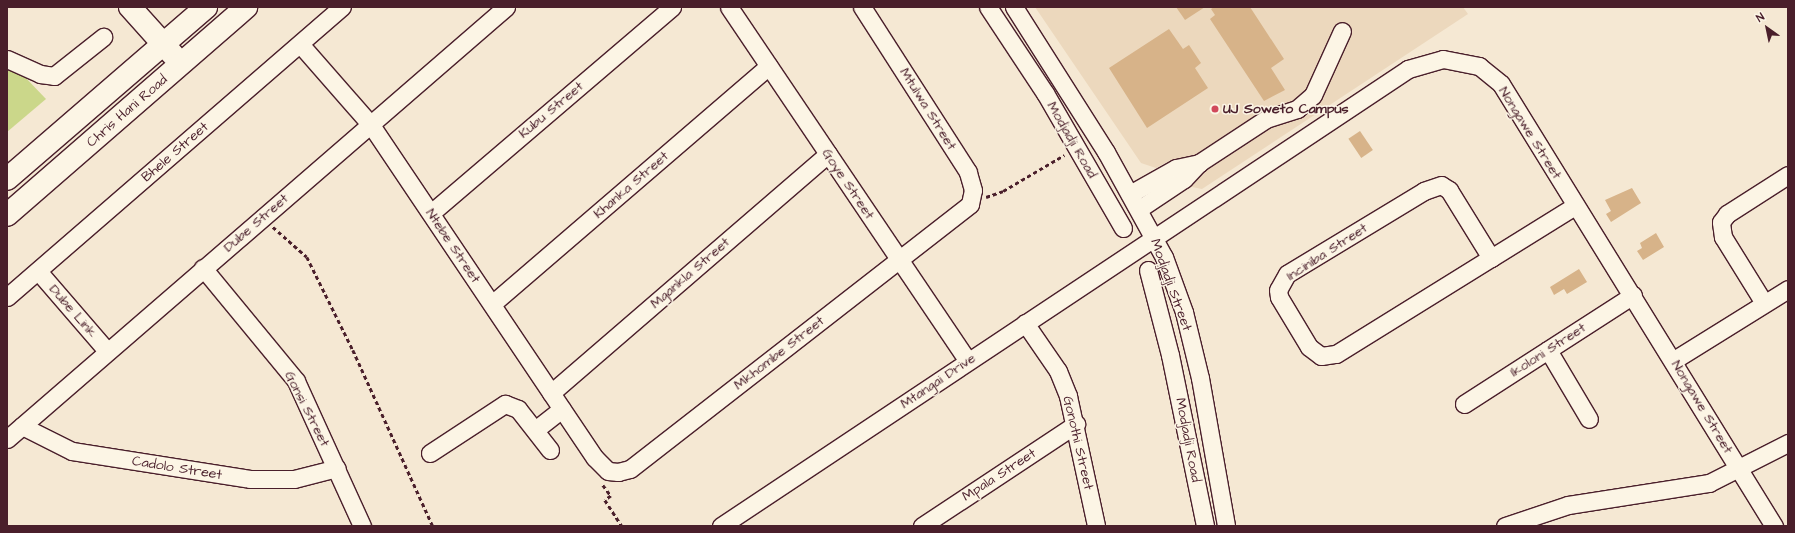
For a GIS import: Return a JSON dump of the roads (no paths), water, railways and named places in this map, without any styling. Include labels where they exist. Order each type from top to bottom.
[{"type":"main road","points":[[130,7],[180,64]]},
{"type":"main road","name":"Chris Hani Road","points":[[7,179],[206,7]]},
{"type":"main road","name":"Chris Hani Road","points":[[7,215],[246,7]]},
{"type":"street","name":"Bhele Street","points":[[7,297],[342,7]]},
{"type":"street","name":"Dube Street","points":[[7,439],[506,7]]},
{"type":"street","name":"Kubu Street","points":[[431,212],[672,7]]},
{"type":"street","name":"Goye Street","points":[[729,7],[899,261],[968,361]]},
{"type":"street","name":"Mtulwa Street","points":[[862,7],[973,181],[972,199],[961,212]]},
{"type":"street","name":"Modjadji Road","points":[[988,7],[1045,93],[1123,228]]},
{"type":"street","name":"Modjadji Street","points":[[1014,7],[1062,81],[1155,238],[1184,312],[1194,351],[1226,526]]},
{"type":"street","points":[[1139,209],[1184,179],[1199,163],[1266,119],[1297,109],[1313,95],[1342,31]]},
{"type":"street","points":[[7,59],[40,74],[54,76],[103,37]]},
{"type":"street","name":"Ntebe Street","points":[[300,44],[371,125],[431,212],[595,458]]},
{"type":"street","name":"Nongawe Street","points":[[1155,238],[1408,69],[1443,58],[1479,66],[1501,84],[1575,206],[1674,360],[1774,526]]},
{"type":"street","name":"Khanka Street","points":[[492,304],[769,66]]},
{"type":"street","name":"Modjadji Road","points":[[1045,93],[1062,81]]},
{"type":"street","name":"Mgankla Street","points":[[551,393],[828,154]]},
{"type":"street","points":[[1130,194],[1176,168],[1199,163]]},
{"type":"street","points":[[1764,303],[1723,237],[1721,222],[1727,214],[1788,176]]},
{"type":"street","name":"Inciniba Street","points":[[1491,258],[1449,190],[1441,185],[1424,191],[1286,274],[1278,290],[1279,297],[1309,347],[1321,356],[1328,356],[1491,258],[1575,206]]},
{"type":"street","name":"Mkhombe Street","points":[[595,458],[608,471],[630,469],[961,212]]},
{"type":"street","name":"Mtangai Drive","points":[[721,526],[1155,238]]},
{"type":"street","name":"Gonsi Street","points":[[203,268],[296,381],[337,468],[362,526]]},
{"type":"street","name":"Modjadji Road","points":[[1148,270],[1170,355],[1205,526]]},
{"type":"street","name":"Dube Link","points":[[38,271],[107,351]]},
{"type":"street","points":[[1674,360],[1788,289]]},
{"type":"street","name":"Ikoloni Street","points":[[1464,404],[1633,295]]},
{"type":"street","name":"Gonothi Street","points":[[1025,323],[1058,371],[1076,424],[1096,526]]},
{"type":"street","points":[[1548,350],[1589,419]]},
{"type":"street","points":[[1170,355],[1194,351]]},
{"type":"street","points":[[430,453],[505,404],[518,409],[550,450]]},
{"type":"street","points":[[535,430],[562,409]]},
{"type":"street","name":"Mpala Street","points":[[922,526],[1076,424]]},
{"type":"street","name":"Cadolo Street","points":[[22,426],[72,451],[250,479],[294,479],[337,468]]},
{"type":"street","points":[[1505,526],[1568,506],[1709,483],[1788,443]]},
{"type":"place","name":"UJ Soweto Campus","points":[[1215,109]]}]
